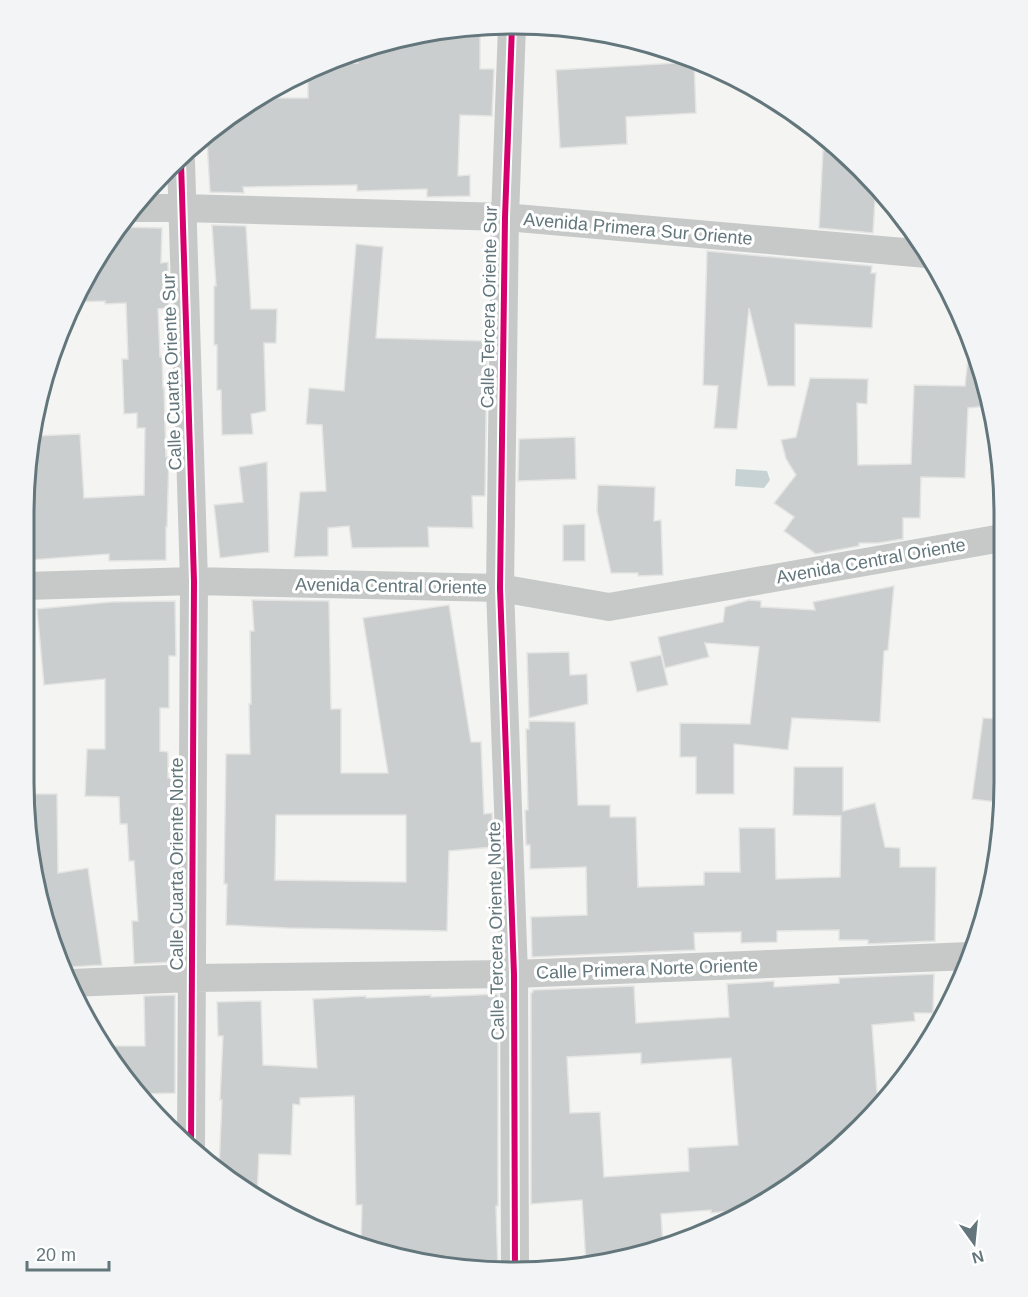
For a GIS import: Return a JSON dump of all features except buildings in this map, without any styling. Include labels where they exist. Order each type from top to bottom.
[{"type":"street","name":"Calle Tercera Oriente Sur","points":[[500,588],[505,217],[512,34]]},
{"type":"street","name":"Calle Cuarta Oriente Sur","points":[[181,169],[194,581]]},
{"type":"street","name":"Avenida Primera Sur Oriente","points":[[145,208],[505,217],[916,253]]},
{"type":"street","name":"Avenida Central Oriente","points":[[34,586],[194,581],[500,588],[609,607],[994,539]]},
{"type":"street","name":"Calle Cuarta Oriente Norte","points":[[191,1137],[194,581]]},
{"type":"street","name":"Calle Tercera Oriente Norte","points":[[500,588],[514,974],[515,1262]]},
{"type":"street","name":"Calle Primera Norte Oriente","points":[[78,983],[191,978],[514,974],[961,956]]},
{"type":"shaded area","points":[[736,469],[767,471],[770,480],[764,488],[735,486]]},
{"type":"cycle path","points":[[512,34],[505,217],[500,588],[514,974],[515,1262]]},
{"type":"cycle path","points":[[181,169],[194,581],[191,1137]]}]
